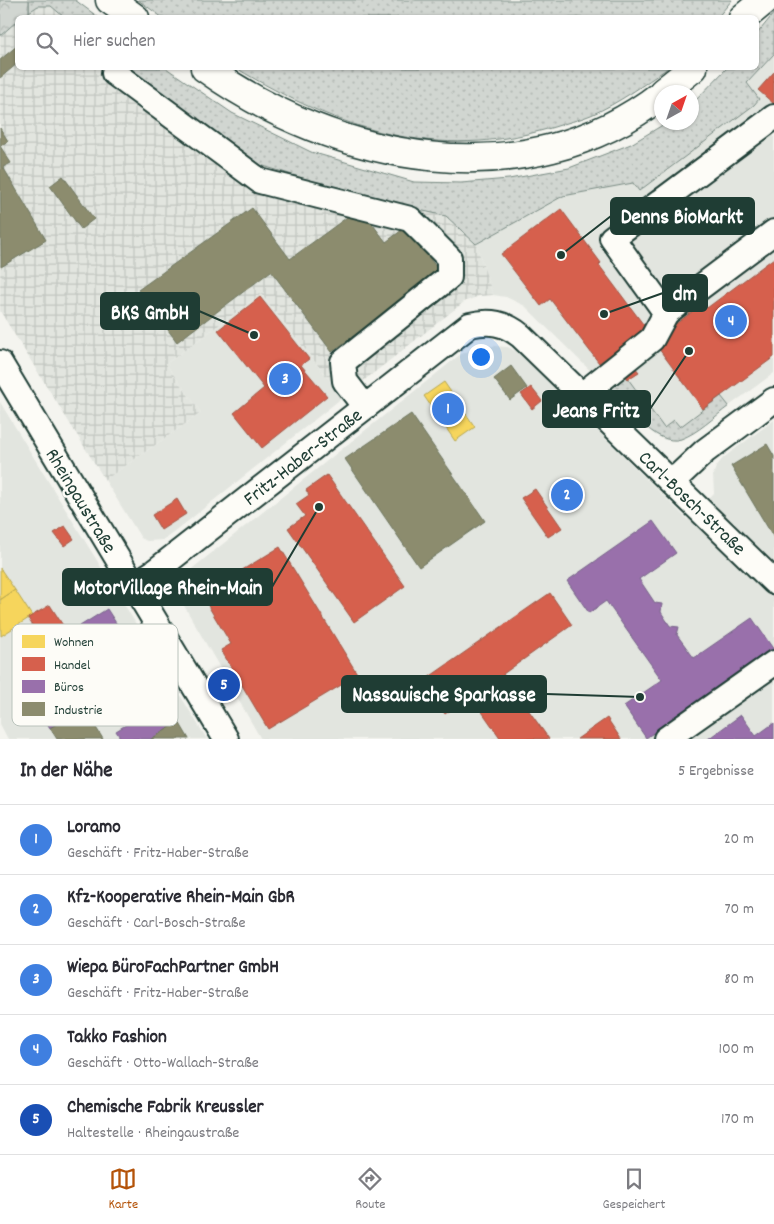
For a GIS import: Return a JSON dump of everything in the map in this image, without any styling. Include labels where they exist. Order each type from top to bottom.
[{"type":"highway","points":[[110,0],[130,15]]},
{"type":"highway","points":[[744,15],[753,0]]},
{"type":"highway","points":[[746,15],[765,0]]},
{"type":"highway","points":[[208,70],[243,92],[315,128],[386,151],[420,157],[464,159],[502,156],[563,144],[598,132],[654,98]]},
{"type":"highway","points":[[672,85],[691,70]]},
{"type":"street","points":[[114,73],[260,181],[410,219],[449,258],[449,277],[343,362],[345,381],[365,406]]},
{"type":"street","points":[[666,313],[612,238],[774,117]]},
{"type":"street","points":[[583,394],[652,339],[666,313],[774,232]]},
{"type":"street","name":"Carl-Bosch-Straße","points":[[470,325],[493,322],[513,329],[583,394],[774,582]]},
{"type":"street","name":"Fritz-Haber-Straße","points":[[134,586],[470,325]]},
{"type":"street","name":"Rheingaustraße","points":[[0,363],[157,624]]},
{"type":"street","points":[[672,482],[705,451],[774,400]]},
{"type":"street","name":"Rheingaustraße","points":[[178,659],[226,739]]},
{"type":"street","points":[[666,739],[774,663]]},
{"type":"shaded area","points":[[38,6],[51,6],[62,15],[26,15]]},
{"type":"shaded area","points":[[15,23],[15,70],[126,70],[374,200],[446,216],[476,244],[493,295],[479,296],[464,302],[343,397],[261,294],[166,364],[201,413],[105,480],[0,311],[0,36]]},
{"type":"shaded area","points":[[774,54],[774,373],[691,434],[680,440],[665,440],[654,434],[525,306],[506,297],[493,295],[476,244],[563,196],[633,183],[639,191],[759,99],[747,83]]},
{"type":"shaded area","points":[[261,294],[343,397],[173,533],[163,540],[147,541],[141,538],[105,480],[201,413],[166,364]]},
{"type":"shaded area","points":[[508,347],[519,353],[688,520],[714,493],[713,475],[723,458],[774,420],[774,739],[261,739],[182,602],[178,592],[178,583],[184,575],[461,354],[476,348]]},
{"type":"shaded area","points":[[0,402],[136,624],[12,624],[12,726],[178,726],[178,692],[207,739],[8,739],[0,724]]},
{"type":"green space","points":[[0,0],[29,0],[29,12],[25,15],[15,15],[15,23],[0,36]]},
{"type":"green space","points":[[29,0],[75,0],[95,15],[62,15],[51,6],[38,6],[29,12]]},
{"type":"green space","points":[[138,0],[732,0],[720,15],[159,15]]},
{"type":"green space","points":[[774,13],[774,54],[747,83],[759,99],[754,105],[639,191],[633,183],[563,196],[476,244],[446,216],[374,200],[247,161],[125,70],[169,70],[232,113],[311,152],[414,182],[461,183],[509,179],[569,168],[631,144],[654,130],[699,130],[699,97],[725,70],[759,70],[759,32]]},
{"type":"green space","points":[[239,70],[665,70],[621,99],[586,117],[511,137],[469,142],[428,140],[389,134],[350,123],[274,90]]},
{"type":"green space","points":[[623,372],[664,428],[674,420],[680,427],[721,396],[729,406],[700,429],[681,439],[671,440],[661,437],[640,422],[606,386]]},
{"type":"building: Wohnen","points":[[444,382],[475,427],[455,441],[424,396]]},
{"type":"building: Wohnen","points":[[0,568],[15,590],[0,600]]},
{"type":"building: Wohnen","points":[[15,590],[32,616],[20,624],[12,624],[12,629],[1,636],[0,600]]},
{"type":"building: Handel","points":[[774,72],[774,104],[758,90]]},
{"type":"building: Handel","points":[[561,209],[601,263],[599,265],[646,328],[599,363],[550,299],[541,306],[501,254]]},
{"type":"building: Handel","points":[[774,258],[774,357],[703,409],[656,345],[668,337],[665,332],[704,303],[707,308]]},
{"type":"building: Handel","points":[[260,297],[309,359],[301,365],[327,396],[262,448],[234,413],[264,388],[218,330]]},
{"type":"building: Handel","points":[[634,366],[639,372],[628,379],[624,373]]},
{"type":"building: Handel","points":[[531,387],[542,401],[532,409],[521,394]]},
{"type":"building: Handel","points":[[327,475],[405,586],[354,622],[288,528],[305,516],[296,504],[309,495],[306,490]]},
{"type":"building: Handel","points":[[535,489],[562,528],[548,537],[521,498]]},
{"type":"building: Handel","points":[[177,499],[186,514],[161,530],[152,515]]},
{"type":"building: Handel","points":[[65,526],[74,539],[64,546],[54,533]]},
{"type":"building: Handel","points":[[280,547],[358,675],[268,729],[221,650],[231,644],[207,604],[217,598],[211,589]]},
{"type":"building: Handel","points":[[550,593],[572,625],[503,674],[549,739],[501,739],[471,696],[445,714],[422,682]]},
{"type":"building: Handel","points":[[50,605],[62,624],[32,624],[28,618]]},
{"type":"building: Handel","points":[[607,718],[621,739],[577,739]]},
{"type":"building: Büros","points":[[653,521],[676,553],[639,579],[655,603],[662,604],[661,612],[670,626],[679,627],[677,635],[694,658],[752,618],[774,650],[646,738],[624,706],[662,680],[606,601],[589,613],[567,581]]},
{"type":"building: Büros","points":[[107,609],[117,624],[83,624]]},
{"type":"building: Büros","points":[[741,715],[756,736],[774,723],[774,739],[708,739]]},
{"type":"building: Büros","points":[[124,726],[172,726],[151,739],[121,739],[116,731]]},
{"type":"building: Industrie","points":[[15,48],[15,66],[0,78],[0,60]]},
{"type":"building: Industrie","points":[[0,128],[8,141],[0,146]]},
{"type":"building: Industrie","points":[[0,146],[11,163],[3,167],[46,240],[1,267]]},
{"type":"building: Industrie","points":[[63,176],[94,219],[81,229],[50,186]]},
{"type":"building: Industrie","points":[[252,208],[290,259],[350,215],[367,217],[386,242],[406,227],[439,271],[332,352],[271,271],[177,342],[138,290]]},
{"type":"building: Industrie","points":[[511,366],[527,388],[510,400],[494,379]]},
{"type":"building: Industrie","points":[[411,414],[485,521],[419,567],[345,459]]},
{"type":"building: Industrie","points":[[767,444],[774,456],[774,538],[731,466]]},
{"type":"building: Industrie","points":[[178,723],[189,739],[151,739],[172,726],[178,726]]},
{"type":"building: Industrie","points":[[53,726],[95,726],[103,739],[57,739],[50,728]]},
{"type":"place","name":"Denns BioMarkt","points":[[561,255]]},
{"type":"place","name":"dm","points":[[604,314]]},
{"type":"place","name":"Takko Fashion","points":[[731,321]]},
{"type":"place","name":"BKS GmbH","points":[[254,335]]},
{"type":"place","name":"Jeans Fritz","points":[[689,351]]},
{"type":"place","name":"Wiepa BüroFachPartner GmbH","points":[[285,379]]},
{"type":"place","name":"Loramo","points":[[448,409]]},
{"type":"place","name":"Kfz-Kooperative Rhein-Main GbR","points":[[567,495]]},
{"type":"place","name":"MotorVillage Rhein-Main","points":[[319,507]]},
{"type":"place","name":"Chemische Fabrik Kreussler","points":[[224,685]]},
{"type":"place","name":"Nassauische Sparkasse","points":[[640,697]]}]
